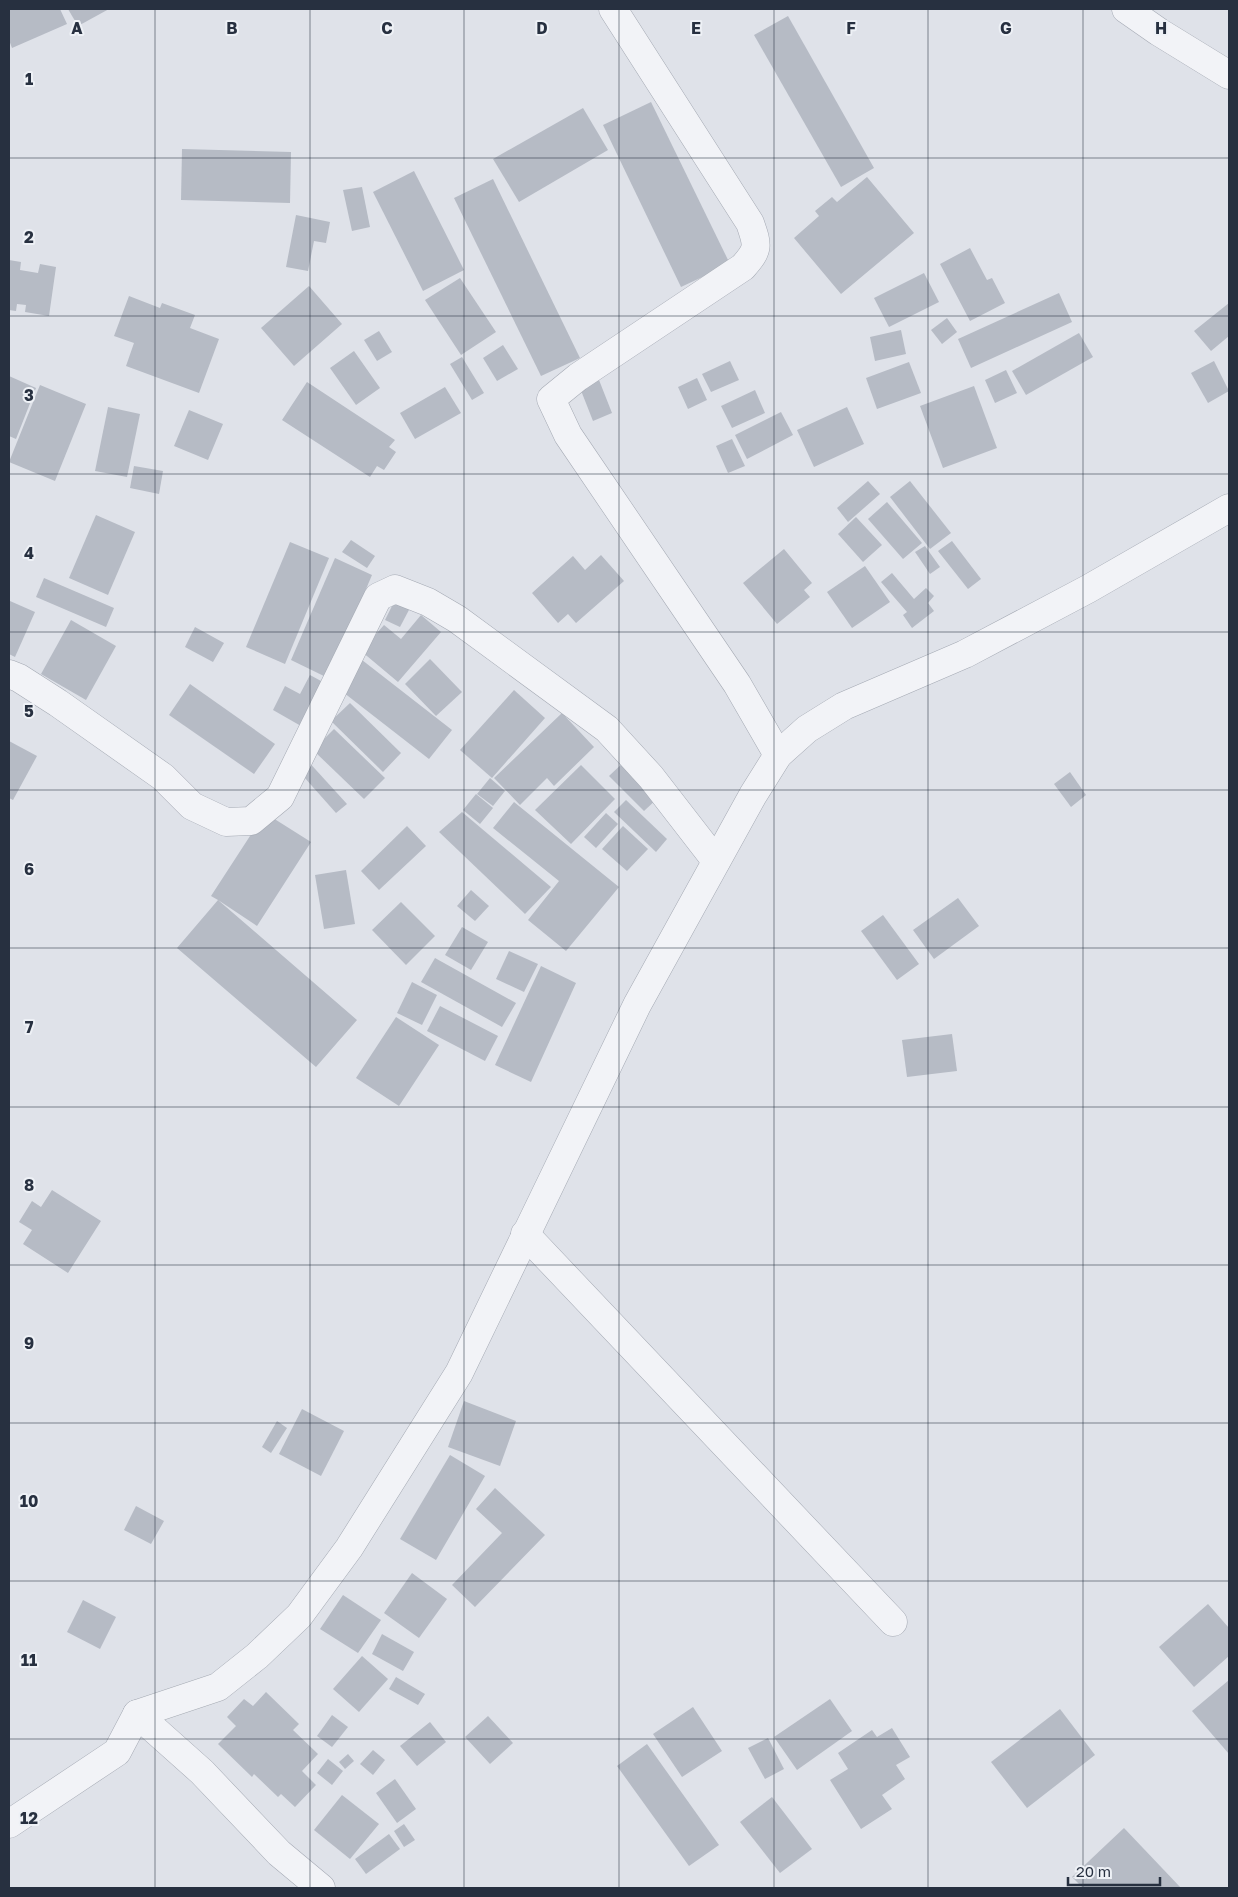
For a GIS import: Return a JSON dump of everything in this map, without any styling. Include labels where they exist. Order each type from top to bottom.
[{"type":"street","points":[[613,9],[750,223],[756,241],[754,254],[743,267],[578,377],[551,399],[568,435],[737,684],[778,755]]},
{"type":"street","points":[[1126,9],[1159,32],[1229,75]]},
{"type":"street","points":[[9,1824],[117,1752],[137,1714],[218,1687],[257,1656],[299,1616],[349,1548],[459,1373],[637,1005],[752,795],[778,755],[806,729],[844,706],[965,654],[1088,589],[1229,508]]},
{"type":"street","points":[[9,674],[19,678],[58,703],[163,777],[192,806],[226,822],[251,821],[280,797],[378,597],[395,589],[428,602],[457,619],[606,729],[651,777],[716,861]]},
{"type":"street","points":[[525,1234],[893,1622]]},
{"type":"street","points":[[137,1714],[202,1772],[279,1853],[321,1888]]},
{"type":"building","points":[[9,9],[60,9],[67,24],[12,48],[9,40]]},
{"type":"building","points":[[68,9],[109,9],[78,26]]},
{"type":"building","points":[[788,16],[874,168],[841,187],[754,35]]},
{"type":"building","points":[[651,102],[730,264],[681,287],[603,125]]},
{"type":"building","points":[[583,108],[608,150],[519,202],[493,159]]},
{"type":"building","points":[[182,149],[291,152],[290,203],[181,200]]},
{"type":"building","points":[[414,171],[464,270],[423,291],[373,192]]},
{"type":"building","points":[[867,177],[914,233],[841,294],[794,238],[819,216],[815,211],[832,197],[837,202]]},
{"type":"building","points":[[493,179],[580,358],[541,376],[454,198]]},
{"type":"building","points":[[362,187],[370,227],[352,231],[343,190]]},
{"type":"building","points":[[296,215],[330,222],[326,243],[314,241],[308,271],[286,267]]},
{"type":"building","points":[[970,248],[987,280],[992,278],[1005,303],[970,321],[940,264]]},
{"type":"building","points":[[9,260],[21,262],[20,270],[38,273],[40,264],[56,267],[49,316],[25,312],[26,305],[17,304],[16,311],[9,310]]},
{"type":"building","points":[[924,273],[939,302],[889,327],[874,298]]},
{"type":"building","points":[[460,278],[496,332],[461,355],[425,300]]},
{"type":"building","points":[[309,286],[342,324],[294,366],[261,328]]},
{"type":"building","points":[[1059,293],[1072,322],[971,368],[958,339]]},
{"type":"building","points":[[129,296],[160,308],[162,303],[195,315],[190,328],[219,339],[199,393],[126,366],[134,343],[114,336]]},
{"type":"building","points":[[1229,303],[1229,336],[1211,351],[1194,331]]},
{"type":"building","points":[[947,318],[957,332],[942,344],[931,330]]},
{"type":"building","points":[[901,330],[906,354],[875,361],[870,337]]},
{"type":"building","points":[[379,331],[392,352],[377,361],[364,340]]},
{"type":"building","points":[[1079,333],[1093,357],[1026,395],[1012,371]]},
{"type":"building","points":[[503,345],[518,369],[497,381],[483,358]]},
{"type":"building","points":[[354,351],[380,388],[356,405],[330,368]]},
{"type":"building","points":[[462,357],[484,393],[472,400],[450,364]]},
{"type":"building","points":[[730,361],[739,380],[711,392],[702,374]]},
{"type":"building","points":[[1214,361],[1229,391],[1208,403],[1191,373]]},
{"type":"building","points":[[909,362],[921,393],[877,409],[866,378]]},
{"type":"building","points":[[1006,370],[1017,393],[995,403],[985,380]]},
{"type":"building","points":[[9,376],[36,388],[16,439],[9,436]]},
{"type":"building","points":[[697,378],[707,400],[688,409],[678,387]]},
{"type":"building","points":[[599,380],[612,413],[593,421],[580,388]]},
{"type":"building","points":[[307,382],[395,440],[389,447],[396,452],[384,470],[377,466],[370,477],[282,420]]},
{"type":"building","points":[[40,385],[86,404],[55,481],[9,462]]},
{"type":"building","points":[[974,386],[997,448],[943,468],[920,406]]},
{"type":"building","points":[[445,387],[461,413],[415,439],[400,413]]},
{"type":"building","points":[[755,390],[765,413],[732,428],[721,406]]},
{"type":"building","points":[[108,407],[140,414],[127,477],[95,471]]},
{"type":"building","points":[[847,407],[864,444],[814,467],[797,430]]},
{"type":"building","points":[[189,410],[223,424],[208,460],[174,446]]},
{"type":"building","points":[[781,412],[793,435],[747,459],[735,435]]},
{"type":"building","points":[[732,439],[745,466],[728,473],[716,446]]},
{"type":"building","points":[[134,466],[163,471],[159,494],[130,488]]},
{"type":"building","points":[[868,481],[880,494],[848,522],[837,508]]},
{"type":"building","points":[[910,481],[951,533],[930,549],[890,497]]},
{"type":"building","points":[[887,502],[922,543],[903,559],[868,519]]},
{"type":"building","points":[[96,515],[135,532],[108,595],[69,578]]},
{"type":"building","points":[[856,517],[882,545],[863,562],[838,534]]},
{"type":"building","points":[[351,540],[375,556],[367,568],[342,552]]},
{"type":"building","points":[[952,541],[981,579],[968,589],[938,551]]},
{"type":"building","points":[[290,542],[329,558],[285,664],[246,647]]},
{"type":"building","points":[[925,546],[940,567],[930,574],[915,552]]},
{"type":"building","points":[[784,549],[812,583],[804,590],[810,597],[777,624],[743,583]]},
{"type":"building","points":[[601,555],[624,581],[576,623],[568,614],[558,623],[532,593],[573,556],[585,570]]},
{"type":"building","points":[[335,558],[372,575],[328,678],[291,660]]},
{"type":"building","points":[[865,566],[890,602],[852,628],[827,592]]},
{"type":"building","points":[[892,573],[914,599],[926,588],[934,596],[928,603],[934,611],[912,628],[903,615],[907,612],[881,582]]},
{"type":"building","points":[[44,578],[114,608],[106,627],[36,597]]},
{"type":"building","points":[[395,600],[410,608],[400,627],[385,620]]},
{"type":"building","points":[[10,601],[35,612],[15,657],[9,654]]},
{"type":"building","points":[[421,615],[441,632],[398,682],[361,651],[384,625],[401,639]]},
{"type":"building","points":[[71,620],[116,646],[86,700],[41,674]]},
{"type":"building","points":[[195,627],[224,643],[213,662],[185,647]]},
{"type":"building","points":[[430,659],[462,692],[436,716],[405,684]]},
{"type":"building","points":[[362,660],[452,730],[429,759],[339,689]]},
{"type":"building","points":[[310,675],[332,687],[308,730],[273,710],[285,686],[300,694]]},
{"type":"building","points":[[190,684],[275,744],[254,774],[169,715]]},
{"type":"building","points":[[514,690],[545,718],[492,778],[460,750]]},
{"type":"building","points":[[350,703],[401,753],[383,772],[331,721]]},
{"type":"building","points":[[562,713],[594,747],[554,786],[547,778],[520,805],[494,778]]},
{"type":"building","points":[[334,729],[385,778],[364,799],[313,750]]},
{"type":"building","points":[[9,741],[37,756],[13,800],[9,798]]},
{"type":"building","points":[[306,759],[347,804],[336,813],[296,768]]},
{"type":"building","points":[[625,761],[659,797],[644,811],[609,776]]},
{"type":"building","points":[[581,765],[615,799],[571,844],[535,810]]},
{"type":"building","points":[[1070,772],[1086,795],[1071,807],[1054,784]]},
{"type":"building","points":[[490,778],[505,791],[493,806],[477,794]]},
{"type":"building","points":[[476,794],[493,808],[480,824],[463,810]]},
{"type":"building","points":[[626,800],[667,839],[656,852],[614,812]]},
{"type":"building","points":[[514,802],[619,887],[566,951],[528,920],[559,881],[493,828]]},
{"type":"building","points":[[462,812],[551,887],[525,914],[439,832]]},
{"type":"building","points":[[265,813],[311,842],[257,926],[211,896]]},
{"type":"building","points":[[606,813],[618,824],[596,848],[584,837]]},
{"type":"building","points":[[407,826],[426,846],[379,890],[361,871]]},
{"type":"building","points":[[623,826],[648,849],[627,871],[602,849]]},
{"type":"building","points":[[346,870],[355,924],[324,929],[315,875]]},
{"type":"building","points":[[471,890],[489,906],[475,921],[457,906]]},
{"type":"building","points":[[958,898],[979,926],[934,959],[913,930]]},
{"type":"building","points":[[218,900],[357,1020],[316,1067],[177,948]]},
{"type":"building","points":[[401,902],[435,936],[406,965],[372,930]]},
{"type":"building","points":[[883,915],[919,964],[897,980],[861,931]]},
{"type":"building","points":[[462,927],[488,942],[471,970],[445,955]]},
{"type":"building","points":[[509,951],[538,964],[524,992],[496,979]]},
{"type":"building","points":[[435,958],[516,1003],[502,1027],[421,982]]},
{"type":"building","points":[[541,966],[576,983],[531,1082],[495,1065]]},
{"type":"building","points":[[412,982],[437,995],[422,1025],[397,1013]]},
{"type":"building","points":[[440,1006],[498,1036],[485,1061],[427,1031]]},
{"type":"building","points":[[396,1017],[439,1045],[399,1106],[356,1078]]},
{"type":"building","points":[[952,1034],[957,1071],[907,1077],[902,1040]]},
{"type":"building","points":[[52,1190],[101,1221],[68,1273],[23,1244],[32,1230],[19,1222],[32,1201],[41,1207]]},
{"type":"building","points":[[464,1401],[516,1421],[500,1466],[448,1447]]},
{"type":"building","points":[[302,1409],[344,1431],[321,1476],[279,1454]]},
{"type":"building","points":[[277,1421],[287,1428],[271,1453],[262,1447]]},
{"type":"building","points":[[450,1455],[485,1476],[436,1560],[400,1539]]},
{"type":"building","points":[[495,1488],[545,1535],[475,1607],[452,1585],[502,1533],[476,1509]]},
{"type":"building","points":[[136,1506],[164,1521],[151,1544],[124,1530]]},
{"type":"building","points":[[412,1573],[447,1599],[419,1638],[384,1613]]},
{"type":"building","points":[[343,1595],[381,1620],[358,1653],[320,1629]]},
{"type":"building","points":[[83,1600],[116,1617],[100,1649],[67,1632]]},
{"type":"building","points":[[1208,1604],[1229,1628],[1229,1656],[1194,1687],[1159,1647]]},
{"type":"building","points":[[382,1634],[414,1652],[403,1671],[372,1654]]},
{"type":"building","points":[[362,1656],[388,1679],[359,1712],[333,1689]]},
{"type":"building","points":[[396,1677],[425,1694],[418,1705],[389,1689]]},
{"type":"building","points":[[1229,1680],[1229,1754],[1192,1711]]},
{"type":"building","points":[[266,1692],[299,1724],[293,1730],[318,1754],[302,1771],[316,1785],[295,1807],[281,1794],[278,1797],[254,1774],[252,1777],[218,1744],[236,1726],[227,1717],[244,1699],[253,1706]]},
{"type":"building","points":[[830,1699],[852,1731],[797,1770],[774,1737]]},
{"type":"building","points":[[693,1707],[722,1751],[682,1777],[653,1734]]},
{"type":"building","points":[[1060,1709],[1095,1755],[1027,1808],[991,1762]]},
{"type":"building","points":[[332,1715],[348,1727],[332,1747],[317,1736]]},
{"type":"building","points":[[488,1716],[513,1743],[490,1764],[465,1737]]},
{"type":"building","points":[[430,1722],[446,1742],[417,1766],[400,1746]]},
{"type":"building","points":[[892,1728],[910,1757],[896,1765],[905,1779],[882,1795],[892,1809],[861,1829],[830,1780],[848,1769],[838,1753],[872,1730],[877,1737]]},
{"type":"building","points":[[768,1738],[784,1769],[765,1779],[748,1748]]},
{"type":"building","points":[[647,1744],[719,1845],[689,1866],[617,1766]]},
{"type":"building","points":[[373,1750],[385,1760],[373,1775],[360,1764]]},
{"type":"building","points":[[348,1754],[354,1761],[345,1769],[339,1762]]},
{"type":"building","points":[[328,1759],[343,1771],[332,1785],[317,1773]]},
{"type":"building","points":[[395,1779],[416,1809],[397,1823],[376,1793]]},
{"type":"building","points":[[342,1795],[379,1824],[350,1859],[314,1830]]},
{"type":"building","points":[[772,1797],[812,1849],[780,1873],[740,1822]]},
{"type":"building","points":[[404,1824],[415,1840],[404,1847],[394,1831]]},
{"type":"building","points":[[1124,1828],[1181,1888],[1083,1888],[1072,1877]]},
{"type":"building","points":[[389,1834],[400,1849],[366,1874],[355,1859]]}]
